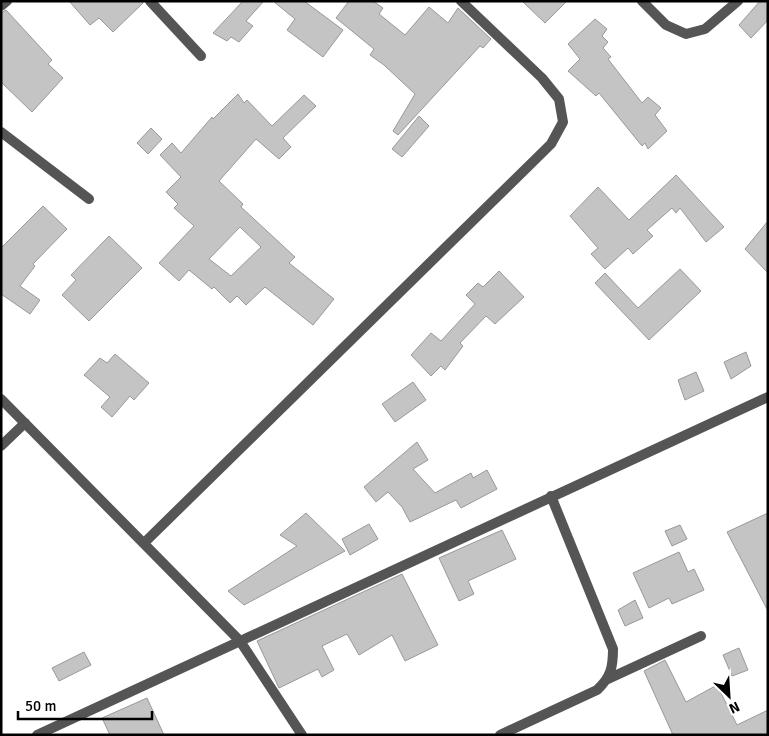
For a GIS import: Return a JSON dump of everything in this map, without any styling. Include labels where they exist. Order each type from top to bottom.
[{"type":"street","points":[[1,6],[7,1]]},
{"type":"street","points":[[150,1],[201,56]]},
{"type":"street","points":[[144,543],[551,144],[563,122],[559,99],[542,78],[461,1]]},
{"type":"street","points":[[642,1],[666,25],[686,34],[706,29],[738,1]]},
{"type":"street","points":[[1,132],[89,199]]},
{"type":"street","points":[[37,735],[768,397]]},
{"type":"street","points":[[1,399],[240,641],[302,735]]},
{"type":"street","points":[[1,446],[25,423]]},
{"type":"street","points":[[551,496],[613,649],[612,668],[608,679]]},
{"type":"street","points":[[500,735],[597,690],[608,679],[702,636]]},
{"type":"building","points":[[69,1],[143,1],[143,3],[113,32],[99,18],[90,25]]},
{"type":"building","points":[[243,1],[264,1],[246,21],[253,26],[239,42],[231,37],[227,41],[213,33]]},
{"type":"building","points":[[273,1],[304,1],[343,30],[323,57],[287,30],[295,19]]},
{"type":"building","points":[[349,1],[373,1],[383,8],[379,14],[405,35],[429,7],[448,23],[458,8],[491,39],[483,48],[480,46],[398,135],[393,131],[415,94],[384,65],[370,55],[374,49],[336,18]]},
{"type":"building","points":[[522,1],[567,1],[545,23]]},
{"type":"building","points":[[760,1],[768,1],[768,20],[751,38],[739,25]]},
{"type":"building","points":[[6,10],[52,60],[48,64],[63,78],[32,112],[1,82],[1,13]]},
{"type":"building","points":[[595,19],[607,29],[602,36],[608,42],[603,48],[611,57],[608,59],[642,103],[648,97],[661,108],[655,115],[667,131],[648,149],[645,143],[642,146],[599,93],[596,96],[568,71],[580,59],[568,44]]},
{"type":"building","points":[[238,94],[244,103],[247,100],[272,126],[304,95],[316,106],[283,138],[291,147],[279,159],[256,139],[219,181],[243,204],[241,207],[295,257],[289,263],[334,299],[313,325],[265,287],[246,305],[237,296],[230,303],[214,287],[212,289],[189,270],[179,281],[159,263],[194,226],[174,208],[178,204],[166,192],[181,177],[160,155],[172,143],[181,153],[212,117],[213,119]],"holes":[[[240,227],[261,247],[231,276],[209,259]]]},
{"type":"building","points":[[419,116],[429,126],[402,157],[392,149]]},
{"type":"building","points":[[151,128],[162,139],[148,154],[137,143]]},
{"type":"building","points":[[676,175],[724,227],[706,242],[680,208],[676,213],[672,208],[647,230],[653,236],[633,254],[628,248],[605,269],[591,254],[598,248],[570,216],[598,187],[629,220]]},
{"type":"building","points":[[43,206],[67,229],[33,264],[35,266],[20,286],[40,300],[30,314],[1,294],[1,248]]},
{"type":"building","points":[[768,221],[768,273],[745,249]]},
{"type":"building","points":[[109,236],[142,268],[89,321],[62,295],[76,280],[71,275]]},
{"type":"building","points":[[680,269],[701,291],[649,340],[595,283],[605,273],[638,308]]},
{"type":"building","points":[[499,271],[524,297],[495,324],[486,316],[460,343],[463,346],[445,370],[441,366],[431,376],[411,355],[431,333],[441,341],[475,304],[466,295],[478,283],[483,287]]},
{"type":"building","points":[[746,352],[751,366],[731,379],[724,362]]},
{"type":"building","points":[[115,354],[149,383],[134,400],[130,396],[112,417],[101,407],[110,397],[84,375],[100,358],[107,363]]},
{"type":"building","points":[[696,372],[704,391],[685,400],[678,380]]},
{"type":"building","points":[[413,382],[426,400],[395,422],[382,404]]},
{"type":"building","points":[[417,442],[428,460],[413,469],[435,493],[471,473],[473,478],[487,470],[497,489],[461,508],[456,500],[410,522],[402,507],[388,492],[376,502],[364,487]]},
{"type":"building","points":[[306,513],[345,551],[244,605],[228,591],[297,546],[280,535]]},
{"type":"building","points":[[768,513],[768,611],[727,532]]},
{"type":"building","points":[[369,524],[378,539],[350,555],[342,539]]},
{"type":"building","points":[[680,525],[687,539],[672,546],[665,531]]},
{"type":"building","points":[[502,530],[516,559],[468,581],[474,594],[459,601],[439,558]]},
{"type":"building","points":[[679,552],[688,572],[694,569],[704,590],[672,604],[669,598],[649,608],[633,573]]},
{"type":"building","points":[[402,574],[438,645],[405,661],[392,635],[359,655],[347,634],[322,646],[334,670],[322,677],[318,669],[279,688],[257,641]]},
{"type":"building","points":[[635,600],[643,618],[625,626],[618,610]]},
{"type":"building","points":[[739,648],[748,670],[732,676],[723,655]]},
{"type":"building","points":[[84,652],[91,665],[59,681],[52,668]]},
{"type":"building","points":[[665,660],[686,702],[717,685],[737,725],[768,710],[768,735],[673,735],[644,671]]},
{"type":"building","points":[[147,698],[164,735],[110,735],[102,718]]}]
